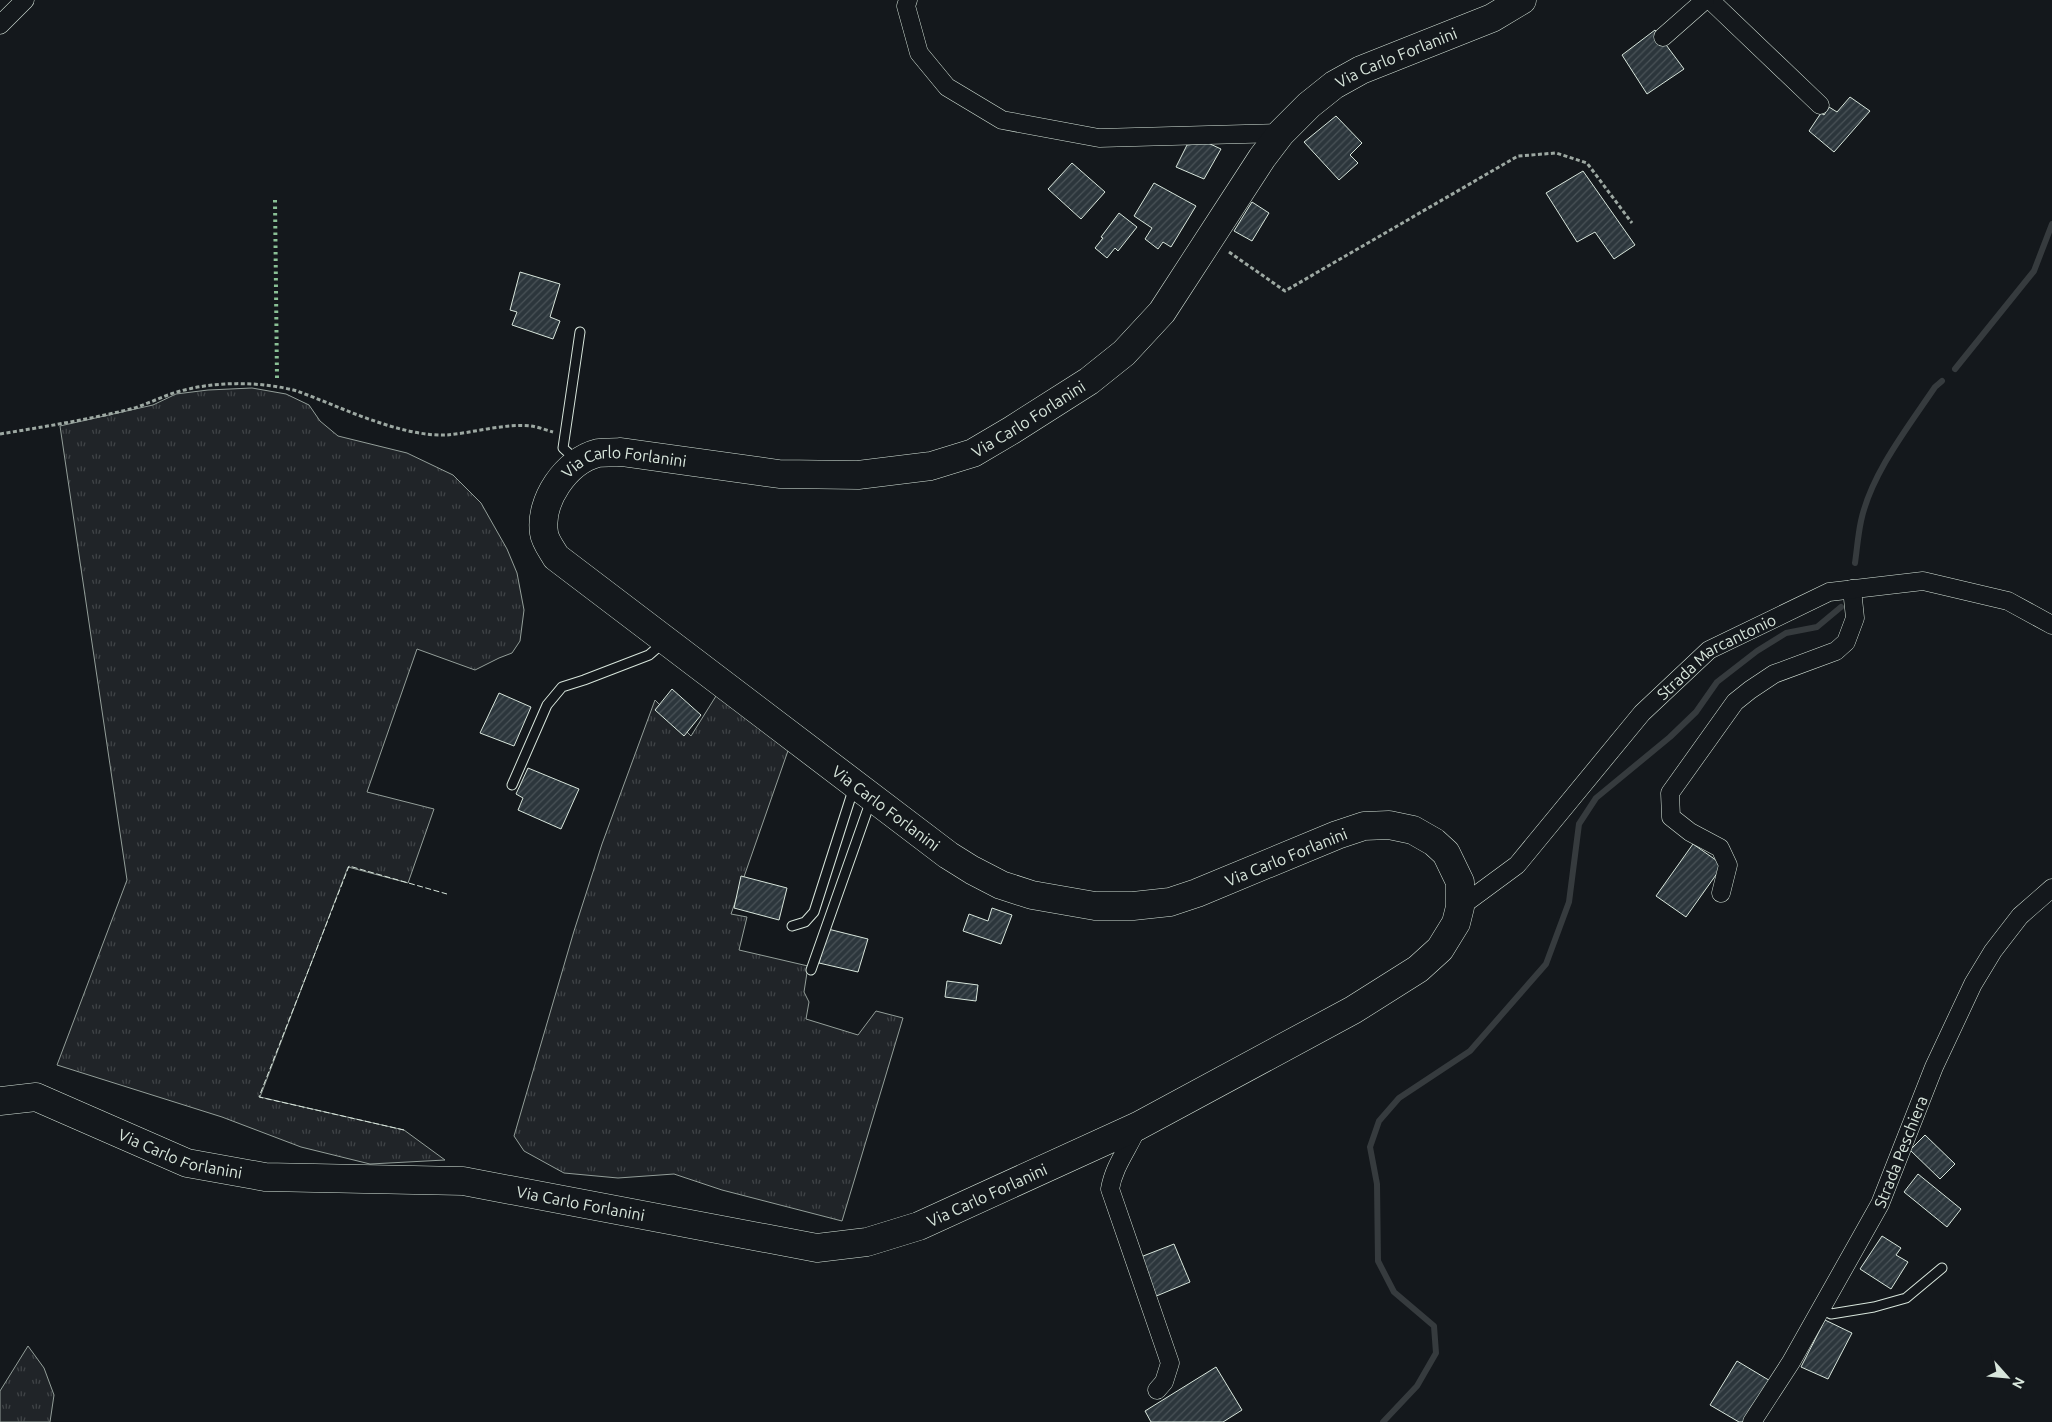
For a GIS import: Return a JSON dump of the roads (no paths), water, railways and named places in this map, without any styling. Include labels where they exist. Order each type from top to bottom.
[{"type":"main road","name":"Via Carlo Forlanini","points":[[0,1101],[36,1097],[188,1163],[265,1177],[463,1181],[817,1248],[867,1242],[919,1226],[1138,1126],[1353,1010],[1418,969],[1440,949],[1456,923],[1460,907],[1460,882],[1446,853],[1434,842],[1413,830],[1389,825],[1364,826],[1170,902],[1133,906],[1095,906],[1032,895],[1001,885],[948,855],[556,557],[544,535],[545,517],[551,494],[563,476],[578,461],[598,453],[621,452],[779,474],[858,475],[931,466],[973,453],[1089,381],[1124,353],[1162,312],[1262,158],[1281,133],[1309,105],[1334,85],[1361,70],[1492,18],[1522,0]]},
{"type":"street","points":[[0,25],[26,0]]},
{"type":"street","points":[[908,0],[906,6],[919,52],[947,87],[1002,120],[1099,138],[1281,133]]},
{"type":"street","points":[[1663,37],[1705,0]]},
{"type":"street","points":[[1710,0],[1820,105]]},
{"type":"street","name":"Strada Marcantonio","points":[[1460,907],[1517,865],[1642,713],[1709,650],[1829,592],[1923,581],[2008,601],[2052,625]]},
{"type":"street","points":[[1721,893],[1728,865],[1720,848],[1690,832],[1671,817],[1670,793],[1735,702],[1774,674],[1836,651],[1846,642],[1855,618],[1852,589]]},
{"type":"street","name":"Strada Peschiera","points":[[1752,1422],[1792,1362],[1880,1204],[1934,1067],[1973,984],[1993,951],[2020,916],[2052,888]]},
{"type":"street","points":[[1138,1126],[1132,1140],[1117,1163],[1110,1189],[1170,1363],[1164,1382],[1157,1390]]},
{"type":"lane","points":[[578,461],[564,448],[580,332]]},
{"type":"lane","points":[[512,785],[547,705],[562,686],[584,680],[649,655],[666,640]]},
{"type":"lane","points":[[792,926],[805,922],[814,912],[863,791]]},
{"type":"lane","points":[[811,970],[863,791]]},
{"type":"lane","points":[[1821,1309],[1831,1314],[1874,1307],[1906,1298],[1942,1268]]},
{"type":"waterway","points":[[1955,369],[2034,271],[2052,224]]},
{"type":"waterway","points":[[1855,563],[1861,521],[1873,486],[1902,435],[1935,387],[1942,381]]},
{"type":"waterway","points":[[1383,1422],[1417,1386],[1436,1353],[1434,1326],[1394,1292],[1378,1261],[1377,1184],[1370,1147],[1379,1121],[1399,1098],[1470,1051],[1546,964],[1569,902],[1579,824],[1596,798],[1670,737],[1696,712],[1717,682],[1757,651],[1786,633],[1817,627],[1841,607]]}]
